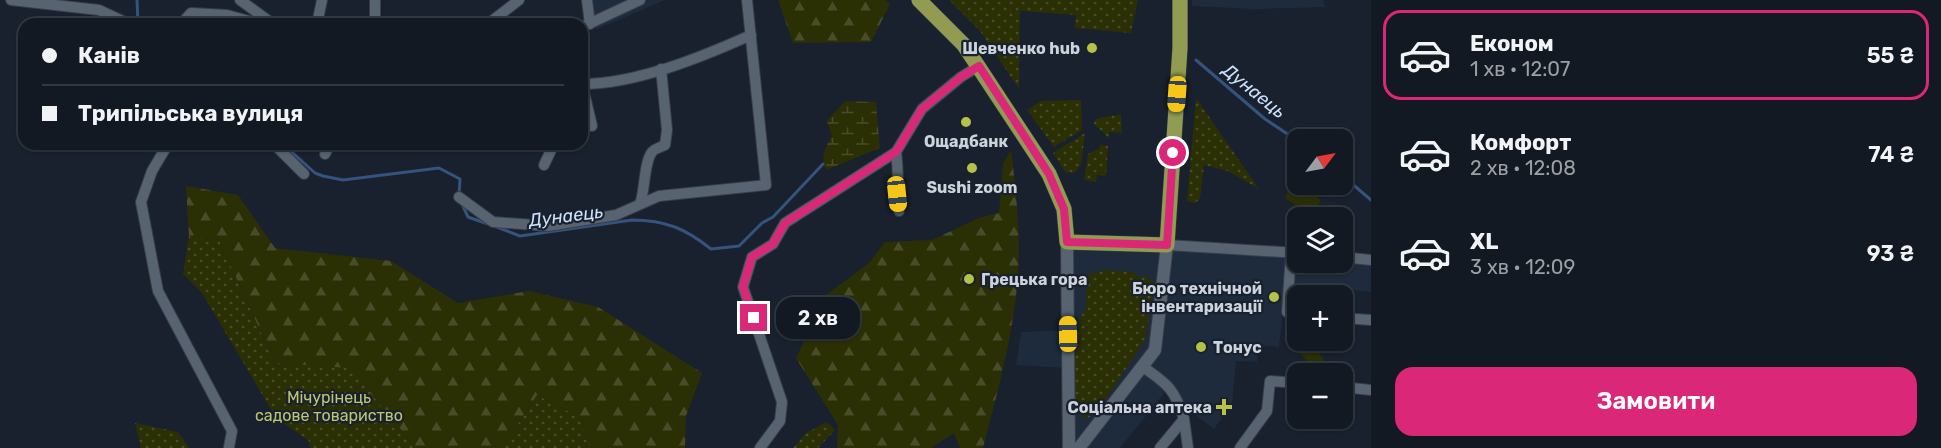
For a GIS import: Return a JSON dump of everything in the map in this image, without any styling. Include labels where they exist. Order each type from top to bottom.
[{"type":"main road","points":[[926,3],[964,45],[1049,174],[1064,209],[1067,242],[1167,245],[1180,48],[1180,0]]},
{"type":"street","points":[[11,0],[99,10],[116,18]]},
{"type":"street","points":[[240,0],[265,18]]},
{"type":"street","points":[[319,18],[322,0]]},
{"type":"street","points":[[375,0],[375,18]]},
{"type":"street","points":[[496,18],[519,0]]},
{"type":"street","points":[[586,18],[587,0]]},
{"type":"street","points":[[588,24],[640,0]]},
{"type":"street","points":[[459,197],[493,222],[548,226],[616,215],[659,196],[766,185],[747,0]]},
{"type":"street","points":[[186,18],[191,13],[227,15],[238,18]]},
{"type":"street","points":[[588,84],[600,84],[681,65],[751,35]]},
{"type":"street","points":[[760,448],[780,421],[782,402],[743,287],[752,257],[773,244],[785,223],[896,152],[922,109],[961,77],[979,66]]},
{"type":"street","points":[[640,204],[645,189],[647,165],[652,152],[665,145],[667,130],[661,69]]},
{"type":"street","points":[[588,109],[592,126]]},
{"type":"street","points":[[164,150],[152,171],[141,202],[158,291],[232,430],[229,447]]},
{"type":"street","points":[[280,150],[304,174]]},
{"type":"street","points":[[544,165],[551,150]]},
{"type":"street","points":[[896,152],[900,173],[897,194],[899,211]]},
{"type":"street","points":[[1067,242],[1070,448]]},
{"type":"street","points":[[1079,448],[1155,350],[1167,245],[1287,253]]},
{"type":"street","points":[[1353,258],[1371,260]]},
{"type":"street","points":[[1353,319],[1371,320]]},
{"type":"street","points":[[1143,367],[1167,382],[1177,398],[1184,419],[1188,448]]},
{"type":"street","points":[[1240,447],[1267,411],[1270,381],[1287,382]]},
{"type":"street","points":[[1353,388],[1371,390]]},
{"type":"street","points":[[1160,448],[1184,419]]},
{"type":"shaded area","points":[[590,0],[665,0],[595,30]]},
{"type":"shaded area","points":[[1192,0],[1323,0],[1325,7],[1256,9],[1192,6]]},
{"type":"shaded area","points":[[1067,242],[1287,253],[1287,273],[1353,273],[1353,258],[1371,260],[1371,292],[1353,290],[1353,285],[1286,283],[1279,347],[1259,345],[1257,362],[1236,361],[1232,404],[1214,429],[1165,392],[1120,448],[1069,448],[1068,368],[1016,365],[1021,332],[1068,330]]},
{"type":"green space","points":[[778,0],[885,0],[890,4],[871,42],[793,43]]},
{"type":"green space","points":[[949,0],[1138,0],[1131,33],[1075,28],[1076,15],[1020,11],[1019,89],[980,31]]},
{"type":"green space","points":[[1196,98],[1259,189],[1228,171],[1204,165],[1200,199],[1195,203],[1187,201]]},
{"type":"green space","points":[[1081,100],[1082,130],[1054,147],[1027,110],[1041,101]]},
{"type":"green space","points":[[845,101],[876,102],[880,148],[826,170],[823,161],[824,153],[832,136],[827,121]]},
{"type":"green space","points":[[1121,114],[1122,133],[1109,132],[1109,138],[1094,124],[1095,119]]},
{"type":"green space","points":[[1085,133],[1081,164],[1076,172],[1066,173],[1053,153]]},
{"type":"green space","points":[[1100,145],[1108,146],[1106,176],[1097,175],[1096,182],[1084,180],[1088,154],[1099,149]]},
{"type":"green space","points":[[1011,150],[1018,223],[1018,278],[1006,353],[983,448],[960,448],[954,433],[931,448],[837,448],[838,425],[796,358],[825,296],[869,263],[885,242],[932,240],[979,218],[999,213],[1003,164]]},
{"type":"green space","points":[[186,186],[238,195],[275,248],[391,261],[458,303],[529,291],[598,307],[702,373],[686,416],[685,448],[590,448],[581,418],[537,395],[502,448],[422,448],[415,446],[349,368],[275,363],[219,240],[189,236]]},
{"type":"green space","points":[[1287,193],[1287,195],[1313,195],[1321,200],[1318,207],[1299,207],[1285,198]]},
{"type":"green space","name":"Мічурінець садове товариство","points":[[189,236],[219,240],[275,363],[349,367],[415,446],[422,448],[310,448],[309,441],[276,418],[202,293],[183,274]]},
{"type":"green space","points":[[1103,270],[1134,272],[1135,276],[1146,277],[1155,282],[1145,340],[1095,415],[1084,419],[1079,411],[1074,386],[1076,342],[1080,319],[1086,307],[1087,275]]},
{"type":"green space","points":[[1300,351],[1318,351],[1326,363],[1307,363]]},
{"type":"green space","points":[[537,395],[581,418],[590,448],[502,448]]},
{"type":"green space","points":[[827,422],[835,430],[818,448],[793,448],[806,433]]},
{"type":"green space","points":[[135,423],[178,432],[189,448],[141,448]]},
{"type":"waterway","name":"Дунаець","points":[[137,0],[138,18]]},
{"type":"waterway","name":"Дунаець","points":[[1196,60],[1265,119],[1287,134]]},
{"type":"waterway","name":"Дунаець","points":[[290,150],[315,173],[343,180],[439,168],[460,179],[459,195]]},
{"type":"waterway","name":"Дунаець","points":[[494,226],[520,236],[644,220],[675,227],[711,249],[739,246],[762,223],[773,217],[823,164]]},
{"type":"waterway","name":"Дунаець","points":[[1353,184],[1371,200]]},
{"type":"waterway","name":"Дунаець","points":[[462,204],[468,217],[488,224]]},
{"type":"place","name":"Шевченко hub","points":[[1092,48]]},
{"type":"place","name":"Ощадбанк","points":[[966,122]]},
{"type":"place","name":"Sushi zoom","points":[[972,168]]},
{"type":"place","name":"Грецька гора","points":[[969,279]]},
{"type":"place","name":"Бюро технічной інвентаризації","points":[[1274,297]]},
{"type":"place","name":"Тонус","points":[[1201,347]]},
{"type":"place","name":"Соціальна аптека","points":[[1224,407]]},
{"type":"route","points":[[754,318],[743,287],[752,257],[773,244],[785,223],[896,152],[922,109],[961,77],[979,66],[1049,174],[1064,209],[1067,242],[1167,245],[1173,153]]}]
